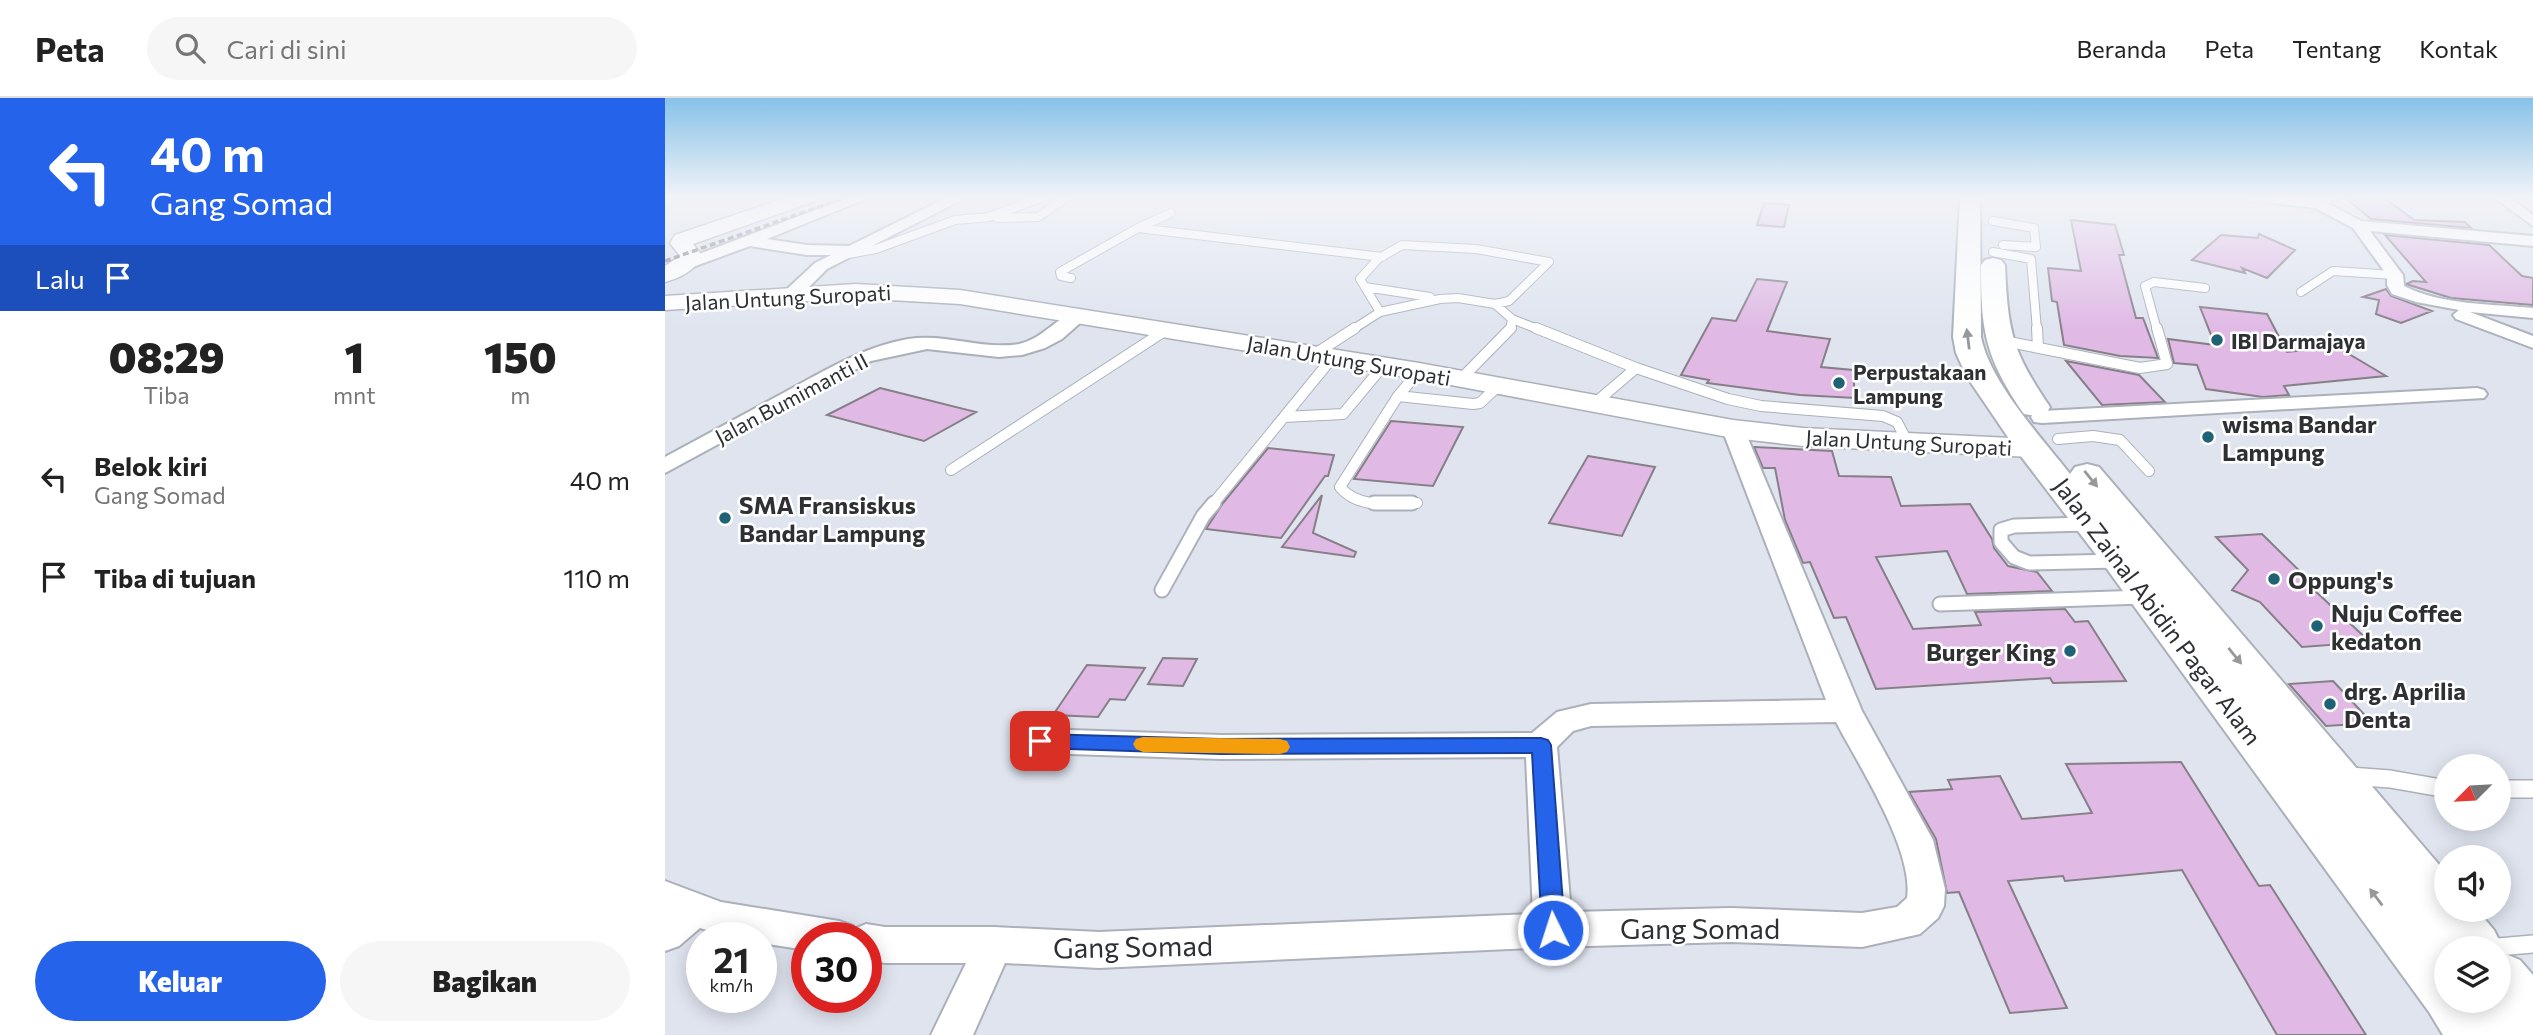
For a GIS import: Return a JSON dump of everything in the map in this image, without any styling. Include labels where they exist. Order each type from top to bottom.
[{"type":"highway","name":"Jalan Zainal Abidin Pagar Alam","points":[[1984,240],[1967,337],[1970,353],[1982,377],[2044,435]]},
{"type":"highway","name":"Jalan Zainal Abidin Pagar Alam","points":[[1987,240],[2001,356],[2044,435],[2131,560],[2241,690],[2414,948],[2414,928],[2429,923],[2450,930],[2455,936]]},
{"type":"highway","name":"Jalan Zainal Abidin Pagar Alam","points":[[2241,690],[2332,774],[2455,936]]},
{"type":"highway","name":"Jalan Zainal Abidin Pagar Alam","points":[[2511,999],[2533,1021]]},
{"type":"highway","points":[[2463,1013],[2480,1035]]},
{"type":"main road","name":"Jalan Untung Suropati","points":[[673,244],[692,255],[674,270]]},
{"type":"main road","name":"Jalan Untung Suropati","points":[[665,303],[900,292],[960,297],[1419,371],[1733,429],[1803,437],[1907,443],[2044,435]]},
{"type":"street","points":[[674,270],[745,240],[846,253]]},
{"type":"street","points":[[791,295],[811,274],[873,240]]},
{"type":"street","points":[[2369,240],[2395,275],[2396,288],[2533,342]]},
{"type":"street","points":[[2411,296],[2533,313]]},
{"type":"street","name":"Jalan Bumimanti II","points":[[665,466],[872,354],[927,343],[1011,351],[1038,344],[1079,316]]},
{"type":"street","points":[[2044,435],[2477,394]]},
{"type":"street","name":"Gang Somad","points":[[882,945],[994,945],[1099,950],[1731,925],[1862,930],[1907,922],[1925,906],[1927,889],[1916,840],[1846,712],[1733,429]]},
{"type":"street","points":[[1553,930],[1541,745],[1558,724],[1576,717],[1846,712]]},
{"type":"street","points":[[1040,741],[1221,747],[1541,745]]},
{"type":"street","points":[[665,934],[680,903],[720,919],[791,930]]},
{"type":"street","points":[[952,1035],[994,945]]},
{"type":"lane","points":[[846,253],[876,249],[901,240]]},
{"type":"lane","points":[[1071,278],[1061,276],[1060,272],[1117,240]]},
{"type":"lane","points":[[1237,240],[1382,257]]},
{"type":"lane","points":[[2002,240],[2031,259],[2038,347]]},
{"type":"lane","points":[[2015,240],[2035,247],[2035,240]]},
{"type":"lane","points":[[1162,590],[1203,516],[1284,416],[1324,356],[1380,312],[1440,299],[1458,298],[1495,304],[1512,300],[1549,261],[1411,243],[1397,247],[1382,257],[1360,279],[1380,312]]},
{"type":"lane","points":[[2301,292],[2333,271],[2395,275]]},
{"type":"lane","points":[[1997,340],[2140,368],[2167,364],[2144,286],[2154,282],[2205,288]]},
{"type":"lane","points":[[1365,287],[1440,299]]},
{"type":"lane","points":[[1495,304],[1512,319],[1636,368],[1728,399],[1761,406],[1883,416],[1897,422],[1907,443]]},
{"type":"lane","points":[[1461,379],[1510,332],[1512,319]]},
{"type":"lane","points":[[951,470],[1167,330]]},
{"type":"lane","points":[[1284,416],[1343,414],[1383,366]]},
{"type":"lane","points":[[1595,402],[1636,368]]},
{"type":"lane","points":[[1417,503],[1359,500],[1344,494],[1340,486],[1398,396],[1419,371]]},
{"type":"lane","points":[[1398,396],[1480,403],[1497,386]]},
{"type":"lane","points":[[2044,435],[2093,436],[2120,440],[2149,471]]},
{"type":"lane","points":[[2014,526],[2131,560],[2029,563],[2014,557],[2001,541],[2001,530],[2014,526]]},
{"type":"lane","points":[[1940,604],[2131,560]]},
{"type":"lane","points":[[2332,774],[2389,779],[2434,787]]},
{"type":"lane","points":[[2511,789],[2533,789]]},
{"type":"lane","points":[[2511,951],[2533,944]]},
{"type":"building","points":[[2075,240],[2119,240],[2124,255],[2119,255],[2136,318],[2143,318],[2158,358],[2120,356],[2064,345],[2057,302],[2052,301],[2048,268],[2081,271]]},
{"type":"building","points":[[2216,240],[2272,240],[2295,250],[2267,278],[2242,268],[2245,273],[2192,260]]},
{"type":"building","points":[[2389,240],[2434,240],[2489,245],[2522,276],[2533,278],[2533,305],[2451,298],[2406,284],[2413,281],[2426,282]]},
{"type":"building","points":[[1757,279],[1787,282],[1767,331],[1830,339],[1821,367],[1853,370],[1855,398],[1800,395],[1707,383],[1709,380],[1681,375],[1712,318],[1736,321]]},
{"type":"building","points":[[2386,289],[2391,296],[2432,311],[2401,323],[2376,314],[2379,300],[2363,297]]},
{"type":"building","points":[[2200,307],[2267,314],[2287,352],[2337,347],[2386,376],[2284,386],[2289,395],[2263,397],[2206,389],[2197,365],[2174,363],[2168,339],[2215,345]]},
{"type":"building","points":[[2066,361],[2139,375],[2165,402],[2102,405]]},
{"type":"building","points":[[880,388],[976,412],[924,441],[827,415]]},
{"type":"building","points":[[1391,421],[1463,427],[1433,486],[1354,479]]},
{"type":"building","points":[[1754,447],[1832,451],[1839,476],[1891,477],[1901,506],[1970,504],[1992,539],[1994,548],[2008,566],[2037,572],[2052,591],[1967,594],[1947,551],[1876,557],[1913,629],[1981,625],[1975,612],[2065,609],[2075,622],[2088,621],[2126,681],[2053,683],[2050,678],[1876,689],[1846,617],[1834,618],[1810,562],[1803,563],[1785,520],[1775,468],[1763,468]]},
{"type":"building","points":[[1268,448],[1334,455],[1328,476],[1325,476],[1281,538],[1206,529],[1223,503]]},
{"type":"building","points":[[1588,456],[1655,467],[1622,536],[1549,523]]},
{"type":"building","points":[[1322,495],[1313,533],[1356,552],[1354,557],[1282,547]]},
{"type":"building","points":[[2262,534],[2317,588],[2313,589],[2370,642],[2302,647],[2260,602],[2232,590],[2248,570],[2216,537]]},
{"type":"building","points":[[1163,658],[1197,659],[1183,686],[1148,684]]},
{"type":"building","points":[[1087,665],[1145,668],[1125,700],[1110,699],[1098,717],[1053,715]]},
{"type":"building","name":"drg. Aprilia Denta","points":[[2333,681],[2372,723],[2326,726],[2289,684]]},
{"type":"building","points":[[2181,762],[2259,886],[2270,885],[2366,1035],[2277,1035],[2182,870],[2065,881],[2063,876],[2008,881],[2067,1008],[2010,1013],[1959,892],[1947,893],[1936,839],[1909,792],[1952,789],[1948,780],[2000,776],[2022,819],[2092,813],[2066,764]]},
{"type":"railway","points":[[665,261],[726,240]]},
{"type":"slow traffic","points":[[1143,744],[1280,747]]},
{"type":"place","name":"IBI Darmajaya","points":[[2217,340]]},
{"type":"place","name":"Perpustakaan Lampung","points":[[1839,383]]},
{"type":"place","name":"wisma Bandar Lampung","points":[[2208,437]]},
{"type":"place","name":"SMA Fransiskus Bandar Lampung","points":[[725,518]]},
{"type":"place","name":"Oppung's","points":[[2274,579]]},
{"type":"place","name":"Nuju Coffee kedaton","points":[[2317,626]]},
{"type":"place","name":"Burger King","points":[[2070,651]]},
{"type":"place","name":"drg. Aprilia Denta","points":[[2330,704]]},
{"type":"route","points":[[1040,741],[1221,747],[1541,745],[1553,930]]}]
